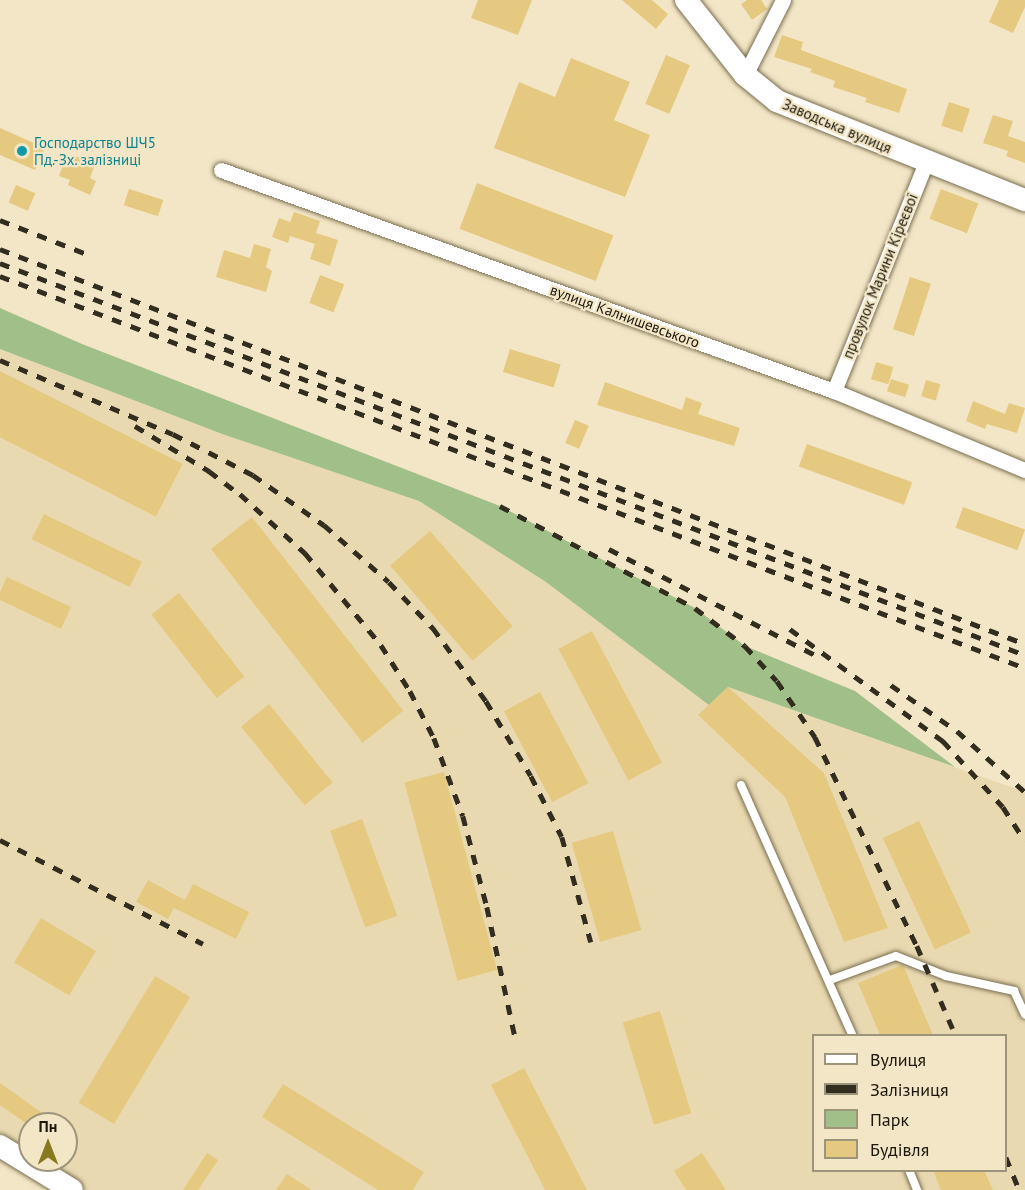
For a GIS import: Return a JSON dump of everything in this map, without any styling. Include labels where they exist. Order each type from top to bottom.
[{"type":"street","name":"Заводська вулиця","points":[[686,0],[746,75],[777,100],[1025,200]]},
{"type":"street","points":[[746,75],[783,0]]},
{"type":"street","name":"провулок Марини Кіреєвої","points":[[834,391],[926,162]]},
{"type":"street","name":"вулиця Калнишевського","points":[[221,170],[834,391],[1025,470]]},
{"type":"street","points":[[0,1146],[72,1190]]},
{"type":"lane","points":[[741,785],[853,1034]]},
{"type":"lane","points":[[830,980],[896,956],[946,976],[1014,991],[1025,1015]]},
{"type":"lane","points":[[910,1172],[916,1190]]},
{"type":"shaded area","points":[[0,349],[225,435],[419,501],[546,582],[728,687],[1025,792],[1025,1190],[84,1190],[55,1172],[78,1172],[78,1112],[18,1112],[18,1150],[0,1139]]},
{"type":"green space","points":[[0,308],[82,344],[500,506],[695,608],[745,646],[855,691],[955,767],[728,687],[709,705],[546,582],[419,501],[225,435],[0,349]]},
{"type":"building","points":[[478,0],[532,0],[518,35],[471,18]]},
{"type":"building","points":[[622,0],[652,0],[668,14],[656,29]]},
{"type":"building","points":[[747,0],[761,0],[767,9],[752,20],[741,4]]},
{"type":"building","points":[[999,0],[1025,0],[1025,7],[1013,33],[989,22]]},
{"type":"building","points":[[782,35],[803,42],[801,50],[907,89],[899,113],[865,102],[867,98],[833,87],[835,81],[810,72],[812,69],[774,57]]},
{"type":"building","points":[[666,55],[690,65],[669,114],[645,104]]},
{"type":"building","points":[[571,58],[630,82],[614,120],[650,135],[625,197],[494,148],[519,82],[555,97]]},
{"type":"building","points":[[949,102],[970,109],[962,133],[941,126]]},
{"type":"building","points":[[993,115],[1013,121],[1008,136],[1025,142],[1025,163],[1006,156],[1008,151],[983,143]]},
{"type":"building","name":"Господарство ШЧ5 Пд.-Зх. залізниці","points":[[0,128],[45,148],[35,170],[0,155]]},
{"type":"building","points":[[74,155],[84,159],[84,164],[94,167],[90,178],[96,181],[90,195],[68,185],[70,180],[59,176],[65,159],[72,162]]},
{"type":"building","points":[[477,183],[613,235],[596,281],[459,229]]},
{"type":"building","points":[[16,185],[35,193],[28,211],[9,202]]},
{"type":"building","points":[[129,189],[163,200],[158,216],[124,205]]},
{"type":"building","points":[[941,189],[978,203],[967,233],[930,219]]},
{"type":"building","points":[[294,212],[320,221],[316,233],[338,240],[330,266],[310,259],[315,244],[290,236],[288,243],[272,237],[279,218],[290,222]]},
{"type":"building","points":[[254,244],[271,249],[266,267],[272,271],[266,292],[216,277],[224,250],[250,258]]},
{"type":"building","points":[[320,275],[344,284],[334,312],[309,303]]},
{"type":"building","points":[[910,277],[931,284],[914,336],[893,329]]},
{"type":"building","points":[[510,349],[561,364],[554,387],[503,372]]},
{"type":"building","points":[[876,362],[893,367],[888,384],[871,379]]},
{"type":"building","points":[[0,371],[183,464],[156,517],[0,437]]},
{"type":"building","points":[[891,379],[909,385],[905,397],[887,391]]},
{"type":"building","points":[[926,380],[940,384],[936,400],[921,396]]},
{"type":"building","points":[[605,382],[682,410],[686,397],[702,403],[698,414],[740,428],[734,446],[597,405]]},
{"type":"building","points":[[973,401],[1005,414],[1009,403],[1025,408],[1017,433],[987,424],[985,429],[966,421]]},
{"type":"building","points":[[575,420],[589,426],[579,449],[565,443]]},
{"type":"building","points":[[807,444],[912,482],[904,505],[799,467]]},
{"type":"building","points":[[963,507],[1025,530],[1017,550],[955,528]]},
{"type":"building","points":[[44,514],[142,562],[130,587],[32,539]]},
{"type":"building","points":[[252,517],[403,711],[362,743],[211,549]]},
{"type":"building","points":[[430,531],[513,626],[473,661],[390,566]]},
{"type":"building","points":[[7,577],[71,607],[61,629],[0,600],[0,592]]},
{"type":"building","points":[[179,593],[244,677],[217,698],[151,615]]},
{"type":"building","points":[[592,631],[662,763],[628,780],[558,649]]},
{"type":"building","points":[[728,687],[824,773],[888,928],[844,942],[785,797],[698,715]]},
{"type":"building","points":[[540,692],[588,783],[552,802],[504,711]]},
{"type":"building","points":[[269,704],[333,782],[305,805],[241,727]]},
{"type":"building","points":[[444,772],[497,970],[457,981],[404,783]]},
{"type":"building","points":[[362,819],[397,916],[365,927],[330,831]]},
{"type":"building","points":[[919,821],[971,932],[935,949],[883,838]]},
{"type":"building","points":[[613,831],[641,930],[600,942],[572,843]]},
{"type":"building","points":[[148,880],[185,900],[193,884],[249,912],[236,939],[174,908],[168,919],[136,902]]},
{"type":"building","points":[[41,918],[96,951],[69,996],[14,963]]},
{"type":"building","points":[[903,965],[933,1034],[880,1034],[858,983]]},
{"type":"building","points":[[155,976],[190,997],[114,1124],[79,1103]]},
{"type":"building","points":[[660,1011],[691,1113],[654,1125],[623,1022]]},
{"type":"building","points":[[524,1068],[587,1190],[545,1190],[491,1085]]},
{"type":"building","points":[[0,1083],[41,1112],[18,1112],[18,1118],[0,1105]]},
{"type":"building","points":[[283,1084],[424,1172],[413,1190],[378,1190],[262,1117]]},
{"type":"building","points":[[207,1153],[218,1160],[198,1190],[183,1190]]},
{"type":"building","points":[[702,1153],[726,1190],[686,1190],[674,1171]]},
{"type":"building","points":[[934,1172],[985,1172],[993,1190],[941,1190]]},
{"type":"building","points":[[287,1174],[312,1190],[276,1190]]},
{"type":"railway","points":[[0,220],[92,256]]},
{"type":"railway","points":[[0,249],[1025,644]]},
{"type":"railway","points":[[0,263],[1025,655]]},
{"type":"railway","points":[[0,276],[1025,668]]},
{"type":"railway","points":[[0,360],[173,434],[253,475],[324,525],[389,582],[433,628],[486,701],[531,776],[562,837],[591,942]]},
{"type":"railway","points":[[135,426],[209,471],[240,494],[305,553],[381,645],[410,691],[434,738],[463,816],[487,907],[516,1041]]},
{"type":"railway","points":[[500,506],[695,608],[745,646],[777,681],[815,737],[917,946],[955,1034]]},
{"type":"railway","points":[[609,549],[817,656]]},
{"type":"railway","points":[[790,629],[943,741],[1003,807],[1025,841]]},
{"type":"railway","points":[[891,685],[957,731],[1025,792]]},
{"type":"railway","points":[[0,840],[203,944]]},
{"type":"railway","points":[[1007,1160],[1019,1190]]},
{"type":"place","name":"Господарство ШЧ5 Пд.-Зх. залізниці","points":[[22,151]]}]
